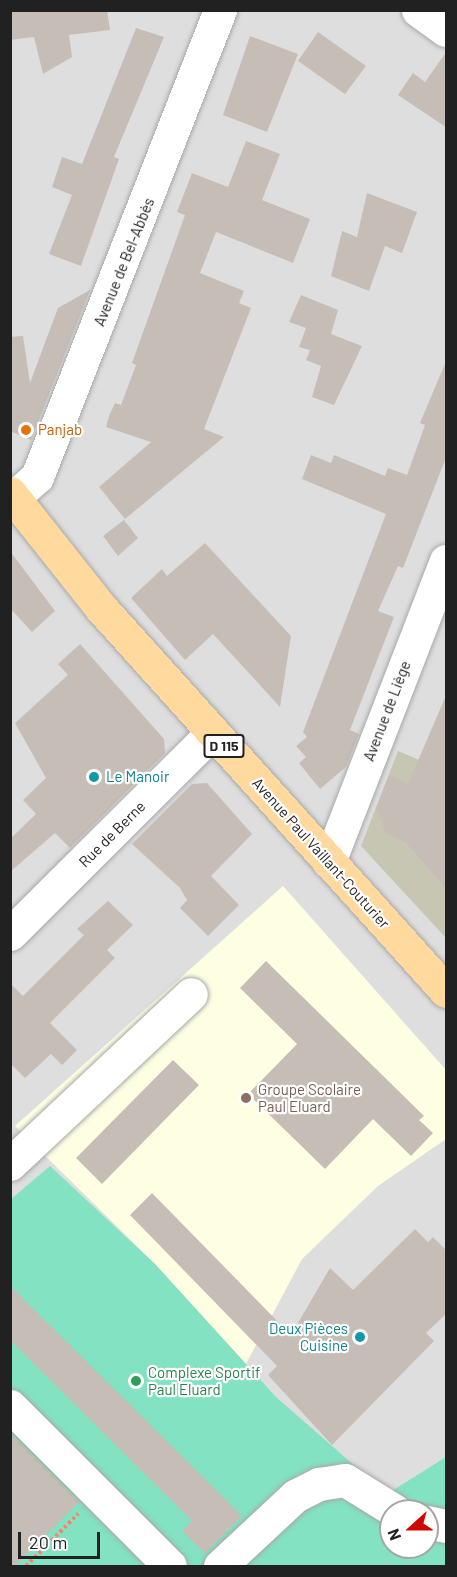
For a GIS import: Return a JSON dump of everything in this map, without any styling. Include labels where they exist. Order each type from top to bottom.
[{"type":"main road","name":"Avenue Paul Vaillant-Couturier","points":[[12,498],[102,609],[328,862],[447,991]]},
{"type":"street","name":"Avenue de Bel-Abbès","points":[[12,498],[37,477],[220,10]]},
{"type":"street","points":[[418,10],[447,30]]},
{"type":"street","name":"Avenue de Liège","points":[[328,862],[447,561]]},
{"type":"street","name":"Rue de Berne","points":[[10,934],[212,733]]},
{"type":"street","points":[[10,1164],[191,993]]},
{"type":"street","points":[[10,1406],[170,1566]]},
{"type":"street","points":[[220,1566],[295,1496],[319,1484],[345,1480],[379,1501]]},
{"type":"path","points":[[26,1566],[98,1494]]},
{"type":"shaded area","points":[[11,11],[446,11],[446,1566],[11,1566]]},
{"type":"shaded area","points":[[398,751],[446,771],[446,938],[361,846]]},
{"type":"shaded area","name":"Groupe Scolaire Paul Eluard","points":[[283,886],[446,1070],[446,1139],[378,1186],[302,1259],[246,1364],[155,1264],[15,1126]]},
{"type":"green space","name":"Complexe Sportif Paul Eluard","points":[[50,1166],[155,1264],[276,1397],[387,1494],[446,1457],[446,1566],[11,1566],[10,1200]]},
{"type":"building","points":[[10,10],[107,10],[110,30],[69,35],[72,57],[43,74],[34,37],[10,40]]},
{"type":"building","points":[[136,28],[164,37],[114,157],[119,159],[81,266],[49,254],[72,195],[52,187],[62,157],[82,164]]},
{"type":"building","points":[[318,32],[366,66],[345,94],[298,61]]},
{"type":"building","points":[[250,36],[298,54],[267,132],[223,115]]},
{"type":"building","points":[[447,51],[447,128],[398,95],[413,73],[425,82]]},
{"type":"building","points":[[246,141],[280,154],[262,200],[310,219],[293,263],[216,232],[200,273],[244,291],[239,303],[251,308],[204,429],[224,437],[125,519],[99,487],[151,442],[106,427],[109,416],[115,403],[121,405],[136,365],[132,363],[185,215],[177,212],[192,173],[228,187]]},
{"type":"building","points":[[367,193],[417,212],[402,253],[385,246],[369,291],[331,276],[342,231],[357,237]]},
{"type":"building","points":[[90,290],[31,440],[10,431],[10,337],[23,336],[30,383],[58,308]]},
{"type":"building","points":[[301,295],[338,310],[331,334],[362,346],[334,405],[312,397],[321,366],[306,360],[310,350],[299,347],[306,328],[289,322]]},
{"type":"building","points":[[447,359],[447,455],[403,568],[398,566],[378,611],[394,617],[350,730],[359,734],[346,767],[320,789],[299,763],[306,757],[296,746],[307,737],[303,732],[386,514],[302,479],[311,455],[331,463],[334,455],[385,476],[388,468],[407,475],[425,425],[420,423]]},
{"type":"building","points":[[124,520],[138,538],[118,556],[103,536]]},
{"type":"building","points":[[205,543],[291,636],[280,707],[213,634],[185,660],[131,598],[162,569],[167,576]]},
{"type":"building","points":[[10,551],[55,611],[32,632],[10,608]]},
{"type":"building","name":"Le Manoir","points":[[80,644],[164,739],[165,753],[70,848],[55,833],[10,872],[10,839],[36,814],[23,800],[46,778],[15,723],[68,675],[58,664]]},
{"type":"building","points":[[447,693],[447,889],[406,843],[386,833],[376,808],[389,775],[408,784]]},
{"type":"building","points":[[207,783],[252,834],[211,876],[239,905],[208,936],[180,908],[187,900],[180,888],[132,844],[192,784]]},
{"type":"building","points":[[108,901],[133,925],[107,950],[115,958],[50,1023],[77,1050],[62,1065],[51,1054],[25,1078],[10,1063],[10,983],[23,996],[84,935],[77,929]]},
{"type":"building","points":[[266,961],[424,1116],[419,1120],[433,1133],[411,1156],[373,1119],[325,1169],[248,1094],[297,1044],[240,988]]},
{"type":"building","points":[[173,1060],[199,1085],[102,1184],[76,1158]]},
{"type":"building","name":"Deux Pièces Cuisine","points":[[152,1193],[291,1335],[330,1268],[353,1290],[415,1229],[428,1242],[433,1237],[447,1251],[447,1313],[426,1333],[434,1341],[332,1445],[268,1375],[277,1366],[130,1215]]},
{"type":"building","points":[[10,1286],[242,1516],[205,1553],[182,1531],[192,1521],[10,1340]]},
{"type":"building","points":[[10,1433],[79,1502],[15,1566],[10,1566]]},
{"type":"place","name":"Panjab","points":[[26,430]]},
{"type":"place","name":"Le Manoir","points":[[94,777]]},
{"type":"place","name":"Groupe Scolaire Paul Eluard","points":[[246,1098]]},
{"type":"place","name":"Deux Pièces Cuisine","points":[[360,1337]]},
{"type":"place","name":"Complexe Sportif Paul Eluard","points":[[136,1381]]}]
